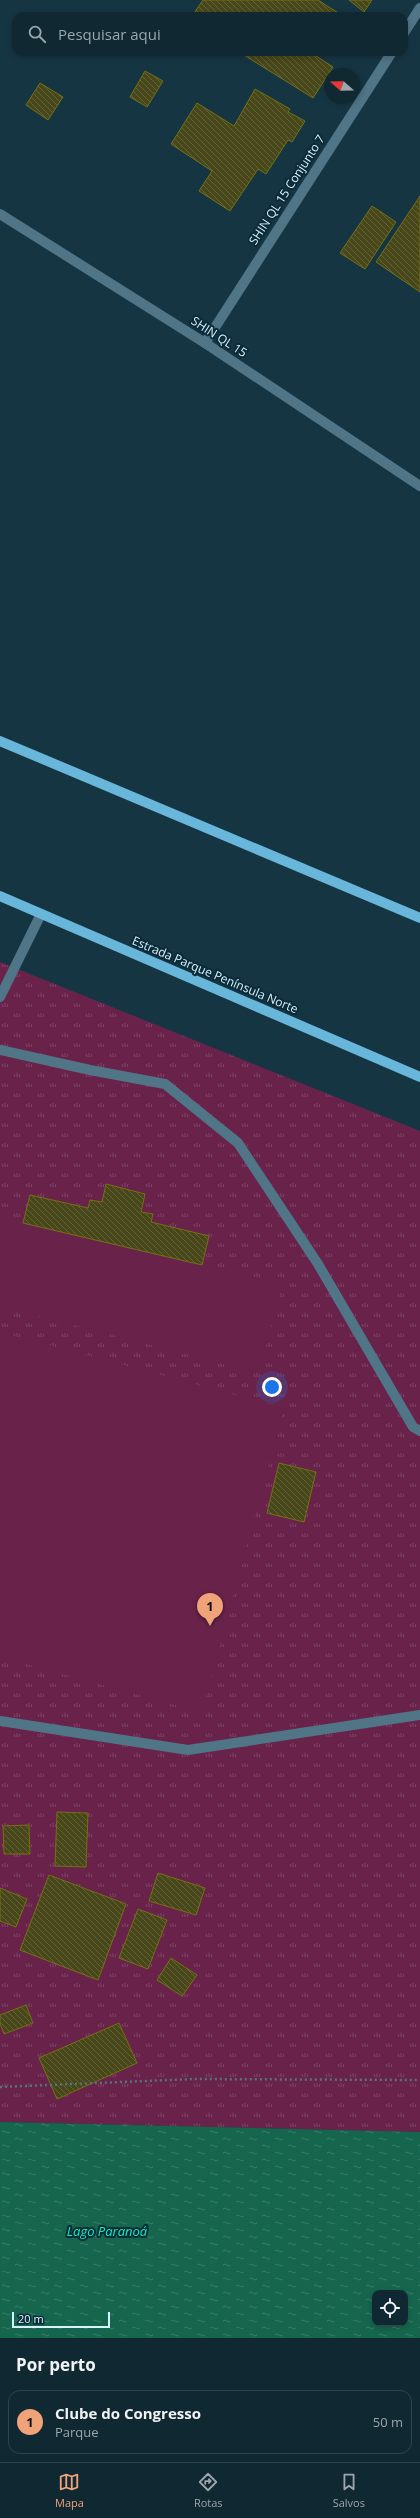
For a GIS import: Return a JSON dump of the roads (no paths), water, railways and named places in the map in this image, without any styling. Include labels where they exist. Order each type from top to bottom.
[{"type":"main road","points":[[0,741],[420,918]]},
{"type":"main road","name":"Estrada Parque Península Norte","points":[[0,896],[420,1077]]},
{"type":"street","points":[[408,26],[420,8]]},
{"type":"street","name":"SHIN QL 15 Conjunto 7","points":[[205,343],[389,56]]},
{"type":"street","name":"SHIN QL 15","points":[[0,214],[205,343],[420,486]]},
{"type":"street","points":[[0,997],[41,914]]},
{"type":"street","points":[[0,1050],[90,1070],[165,1084],[238,1143],[318,1264],[413,1427],[420,1431]]},
{"type":"street","points":[[0,1721],[188,1750],[420,1716]]},
{"type":"water","name":"Lago Paranoá","points":[[0,2122],[420,2132],[420,2338],[0,2338]]},
{"type":"place","name":"Clube do Congresso","points":[[210,1626]]}]
